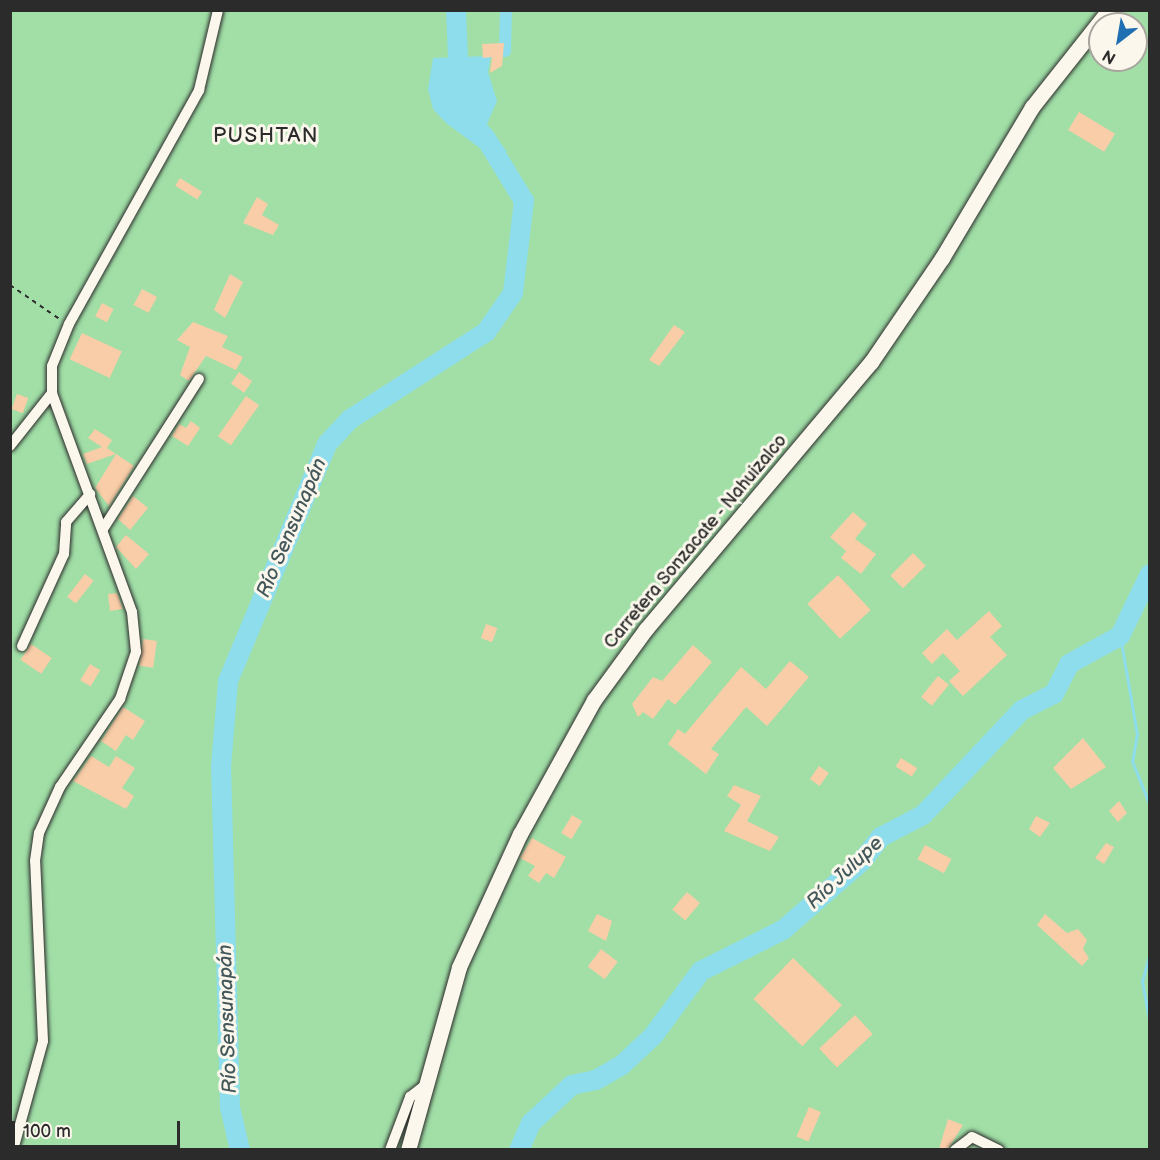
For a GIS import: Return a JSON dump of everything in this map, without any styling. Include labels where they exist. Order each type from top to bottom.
[{"type":"street","points":[[12,1149],[43,1041],[35,861],[39,833],[60,787],[120,699],[136,652],[132,612],[52,393],[52,366],[69,324],[199,90],[218,10]]},
{"type":"street","name":"Carretera Sonzacate - Nahuizalco","points":[[408,1149],[459,967],[520,834],[594,700],[646,629],[871,362],[942,258],[1032,107],[1110,10]]},
{"type":"street","points":[[102,529],[200,379]]},
{"type":"street","points":[[10,446],[52,393]]},
{"type":"street","points":[[22,646],[64,554],[66,522],[90,494]]},
{"type":"street","points":[[390,1149],[410,1097],[424,1086]]},
{"type":"street","points":[[955,1149],[972,1137],[999,1149]]},
{"type":"path","points":[[10,285],[69,324]]},
{"type":"green space","points":[[10,11],[1149,11],[1149,1149],[11,1149]]},
{"type":"water","points":[[491,56],[488,72],[497,101],[487,124],[507,152],[496,160],[446,123],[433,109],[428,89],[433,58]]},
{"type":"building","points":[[504,43],[502,66],[490,73],[492,57],[483,58],[482,44]]},
{"type":"building","points":[[1079,112],[1115,134],[1104,152],[1068,130]]},
{"type":"building","points":[[180,178],[202,192],[197,199],[175,186]]},
{"type":"building","points":[[257,197],[268,204],[262,215],[279,225],[273,235],[243,223]]},
{"type":"building","points":[[230,274],[243,282],[225,318],[214,310]]},
{"type":"building","points":[[142,289],[157,297],[149,313],[134,305]]},
{"type":"building","points":[[102,303],[114,309],[107,322],[95,316]]},
{"type":"building","points":[[193,322],[228,336],[222,347],[243,357],[236,370],[206,356],[189,381],[180,375],[190,347],[177,340]]},
{"type":"building","points":[[674,325],[685,332],[659,366],[649,360]]},
{"type":"building","points":[[82,333],[122,352],[110,378],[70,359]]},
{"type":"building","points":[[239,372],[252,381],[244,393],[231,383]]},
{"type":"building","points":[[17,394],[28,398],[23,413],[12,409]]},
{"type":"building","points":[[246,396],[259,405],[231,445],[218,436]]},
{"type":"building","points":[[191,421],[200,428],[188,446],[172,436],[179,424],[186,428]]},
{"type":"building","points":[[95,429],[112,440],[107,448],[116,454],[87,464],[83,454],[102,447],[88,438]]},
{"type":"building","points":[[116,454],[134,466],[109,506],[95,488]]},
{"type":"building","points":[[133,496],[148,508],[130,530],[118,519]]},
{"type":"building","points":[[853,512],[867,524],[855,539],[876,554],[861,574],[841,558],[846,551],[830,537]]},
{"type":"building","points":[[126,535],[149,554],[136,569],[116,547]]},
{"type":"building","points":[[913,553],[926,566],[903,588],[890,576]]},
{"type":"building","points":[[85,574],[94,581],[76,604],[67,597]]},
{"type":"building","points":[[838,575],[871,610],[840,639],[807,604]]},
{"type":"building","points":[[117,593],[123,609],[110,611],[108,594]]},
{"type":"building","points":[[989,611],[1002,626],[990,637],[1007,655],[963,696],[949,681],[960,671],[943,653],[932,664],[922,653],[947,629],[957,640]]},
{"type":"building","points":[[486,624],[497,628],[492,642],[481,638]]},
{"type":"building","points":[[143,639],[157,641],[153,668],[139,666]]},
{"type":"building","points":[[31,644],[52,658],[41,674],[20,660]]},
{"type":"building","points":[[693,645],[712,662],[675,705],[668,699],[653,719],[643,712],[638,717],[632,704],[653,677],[662,681]]},
{"type":"building","points":[[790,661],[809,677],[767,726],[746,707],[711,749],[719,754],[706,774],[668,744],[678,729],[685,734],[741,667],[766,689]]},
{"type":"building","points":[[90,664],[100,670],[91,686],[80,680]]},
{"type":"building","points":[[938,676],[949,685],[932,706],[921,697]]},
{"type":"building","points":[[123,707],[145,721],[133,740],[126,735],[116,751],[101,741]]},
{"type":"building","points":[[1083,738],[1106,767],[1071,789],[1053,768]]},
{"type":"building","points":[[91,756],[109,767],[116,756],[135,768],[122,788],[134,796],[126,809],[73,781]]},
{"type":"building","points":[[901,758],[917,768],[912,777],[896,766]]},
{"type":"building","points":[[819,766],[829,773],[820,786],[810,779]]},
{"type":"building","points":[[734,785],[761,796],[747,821],[779,837],[770,851],[724,831],[741,805],[727,796]]},
{"type":"building","points":[[1119,801],[1127,813],[1118,822],[1109,811]]},
{"type":"building","points":[[572,815],[582,821],[571,839],[561,833]]},
{"type":"building","points":[[1036,816],[1050,823],[1040,837],[1029,829]]},
{"type":"building","points":[[532,838],[566,857],[554,878],[546,873],[539,883],[528,876],[535,866],[520,858]]},
{"type":"building","points":[[1106,843],[1114,847],[1104,864],[1095,858]]},
{"type":"building","points":[[925,845],[951,859],[944,873],[917,859]]},
{"type":"building","points":[[687,892],[700,903],[685,921],[672,910]]},
{"type":"building","points":[[597,914],[612,921],[606,941],[588,931]]},
{"type":"building","points":[[1045,914],[1067,933],[1078,929],[1087,940],[1083,949],[1089,958],[1082,966],[1037,925]]},
{"type":"building","points":[[601,949],[618,962],[605,979],[588,967]]},
{"type":"building","points":[[793,958],[842,1005],[802,1046],[753,999]]},
{"type":"building","points":[[855,1015],[873,1034],[837,1067],[819,1048]]},
{"type":"building","points":[[809,1107],[821,1112],[808,1142],[796,1136]]},
{"type":"building","points":[[948,1119],[963,1125],[948,1149],[939,1149]]},
{"type":"waterway","name":"Río Sensunapán","points":[[456,10],[459,82]]},
{"type":"waterway","points":[[505,51],[506,10]]},
{"type":"waterway","name":"Río Sensunapán","points":[[240,1150],[230,1107],[221,767],[228,681],[327,444],[349,420],[486,332],[513,293],[524,201],[485,137]]},
{"type":"waterway","name":"Río Julupe","points":[[519,1150],[531,1123],[572,1085],[596,1080],[622,1065],[653,1036],[701,971],[783,930],[862,861],[881,837],[923,815],[1022,710],[1054,694],[1069,664],[1120,636],[1150,574]]},
{"type":"waterway","points":[[1120,636],[1137,734],[1132,761],[1150,806]]},
{"type":"waterway","points":[[1150,952],[1142,981],[1150,1025]]},
{"type":"district","name":"PUSHTAN","points":[[266,136]]}]
